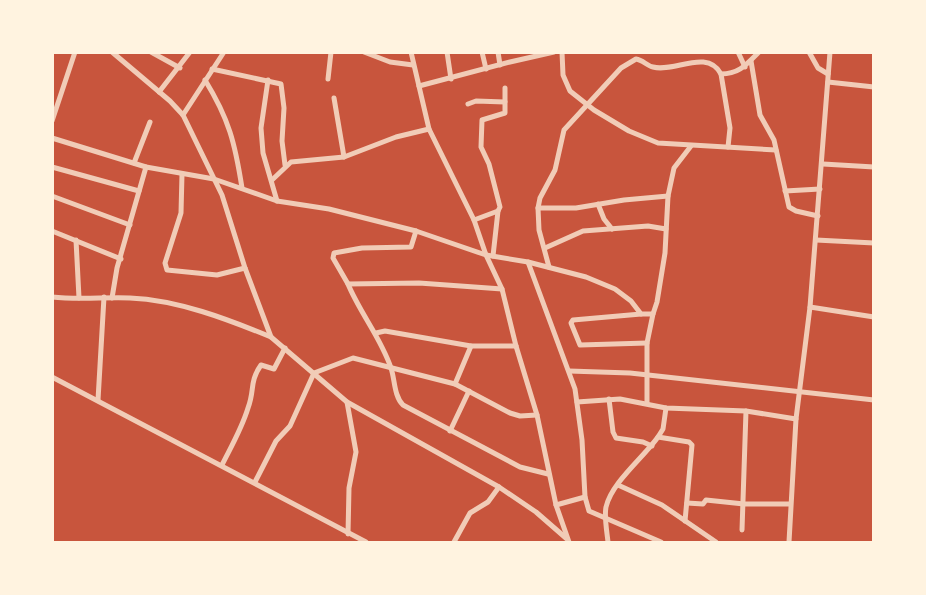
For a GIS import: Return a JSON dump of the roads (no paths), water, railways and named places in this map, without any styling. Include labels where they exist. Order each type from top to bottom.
[{"type":"street","points":[[52,121],[75,52]]},
{"type":"street","points":[[112,52],[183,115],[222,195],[271,336]]},
{"type":"street","points":[[151,52],[180,68]]},
{"type":"street","points":[[159,92],[180,68],[190,52]]},
{"type":"street","points":[[183,115],[224,52]]},
{"type":"street","points":[[328,79],[331,52]]},
{"type":"street","points":[[364,52],[390,62],[413,65]]},
{"type":"street","points":[[411,52],[429,128],[474,220],[486,255],[502,289],[516,346],[537,415],[548,474],[568,541]]},
{"type":"street","points":[[447,52],[451,79]]},
{"type":"street","points":[[482,52],[486,69]]},
{"type":"street","points":[[498,52],[500,65]]},
{"type":"street","points":[[419,86],[451,79],[530,55],[554,52]]},
{"type":"street","points":[[562,52],[566,82],[575,96],[643,138],[658,143],[691,146],[776,150]]},
{"type":"street","points":[[738,52],[745,66]]},
{"type":"street","points":[[721,74],[733,74],[751,61],[759,52]]},
{"type":"street","points":[[809,52],[818,68],[828,74]]},
{"type":"street","points":[[789,542],[796,419],[810,307],[823,164],[830,52]]},
{"type":"street","points":[[549,267],[539,230],[538,208],[540,198],[555,170],[564,130],[621,68],[634,59],[639,59],[657,68],[704,62],[714,66],[721,74],[730,128],[728,147]]},
{"type":"street","points":[[751,61],[760,115],[774,140],[789,207],[796,211],[818,216]]},
{"type":"street","points":[[212,69],[279,82],[282,87],[284,108],[282,141],[285,166]]},
{"type":"street","points":[[205,80],[222,108],[232,136],[242,188]]},
{"type":"street","points":[[268,80],[261,128],[263,153],[277,201]]},
{"type":"street","points":[[828,82],[874,87]]},
{"type":"street","points":[[493,256],[500,203],[489,164],[481,147],[481,127],[484,118],[505,113],[505,88]]},
{"type":"street","points":[[334,98],[344,157]]},
{"type":"street","points":[[468,104],[476,101],[506,102]]},
{"type":"street","points":[[134,163],[150,122]]},
{"type":"street","points":[[272,180],[285,166],[296,160],[344,157],[396,137],[429,128]]},
{"type":"street","points":[[52,138],[146,167],[214,179],[277,201],[329,209],[416,231],[486,255],[528,262],[601,282],[630,300],[641,314]]},
{"type":"street","points":[[647,403],[647,343],[652,314],[657,302],[668,196],[674,168],[691,146]]},
{"type":"street","points":[[823,164],[874,167]]},
{"type":"street","points":[[52,167],[139,192]]},
{"type":"street","points":[[112,298],[117,268],[146,167]]},
{"type":"street","points":[[182,174],[181,213],[165,263],[167,270],[217,275],[246,268]]},
{"type":"street","points":[[785,191],[820,189]]},
{"type":"street","points":[[52,196],[130,226]]},
{"type":"street","points":[[538,208],[576,208],[668,196]]},
{"type":"street","points":[[598,204],[604,219],[614,230]]},
{"type":"street","points":[[474,220],[498,211]]},
{"type":"street","points":[[544,248],[583,231],[648,226],[666,229]]},
{"type":"street","points":[[52,231],[121,259]]},
{"type":"street","points":[[416,231],[411,247],[362,248],[334,253],[333,258],[348,284],[354,300],[376,333],[391,368],[399,401],[403,406],[520,468],[548,474]]},
{"type":"street","points":[[76,240],[79,298]]},
{"type":"street","points":[[816,240],[874,243]]},
{"type":"street","points":[[528,262],[569,371],[577,402],[582,440],[585,497],[589,511],[661,542]]},
{"type":"street","points":[[348,284],[419,283],[502,289]]},
{"type":"street","points":[[52,297],[104,297],[152,301],[208,313],[271,336],[347,402],[499,487],[536,512],[568,541]]},
{"type":"street","points":[[98,400],[104,297]]},
{"type":"street","points":[[810,307],[874,316]]},
{"type":"street","points":[[647,343],[582,345],[571,323],[572,320],[652,314]]},
{"type":"street","points":[[376,333],[385,331],[471,346],[516,346]]},
{"type":"street","points":[[455,384],[471,346]]},
{"type":"street","points":[[222,465],[248,409],[253,392],[251,383],[254,377],[261,365],[274,369],[285,348]]},
{"type":"street","points":[[255,482],[276,440],[290,426],[314,372],[352,358],[455,384],[510,413],[520,416],[537,415]]},
{"type":"street","points":[[569,371],[648,375],[874,400]]},
{"type":"street","points":[[52,377],[255,482],[282,500],[366,542]]},
{"type":"street","points":[[450,431],[469,391]]},
{"type":"street","points":[[577,402],[609,399],[647,403],[666,408],[746,411],[796,419]]},
{"type":"street","points":[[609,399],[613,432],[616,438],[643,442],[652,446]]},
{"type":"street","points":[[347,402],[356,452],[349,488],[348,534]]},
{"type":"street","points":[[608,542],[605,509],[608,502],[618,485],[658,438],[663,429],[666,408]]},
{"type":"street","points":[[742,530],[746,411]]},
{"type":"street","points":[[658,438],[689,442],[692,445],[685,521]]},
{"type":"street","points":[[618,485],[662,505],[716,542]]},
{"type":"street","points":[[454,542],[470,513],[488,502],[499,487]]},
{"type":"street","points":[[556,504],[585,497]]},
{"type":"street","points":[[687,503],[702,504],[706,500],[744,504],[790,504]]},
{"type":"street","points":[[648,535],[648,542]]}]
